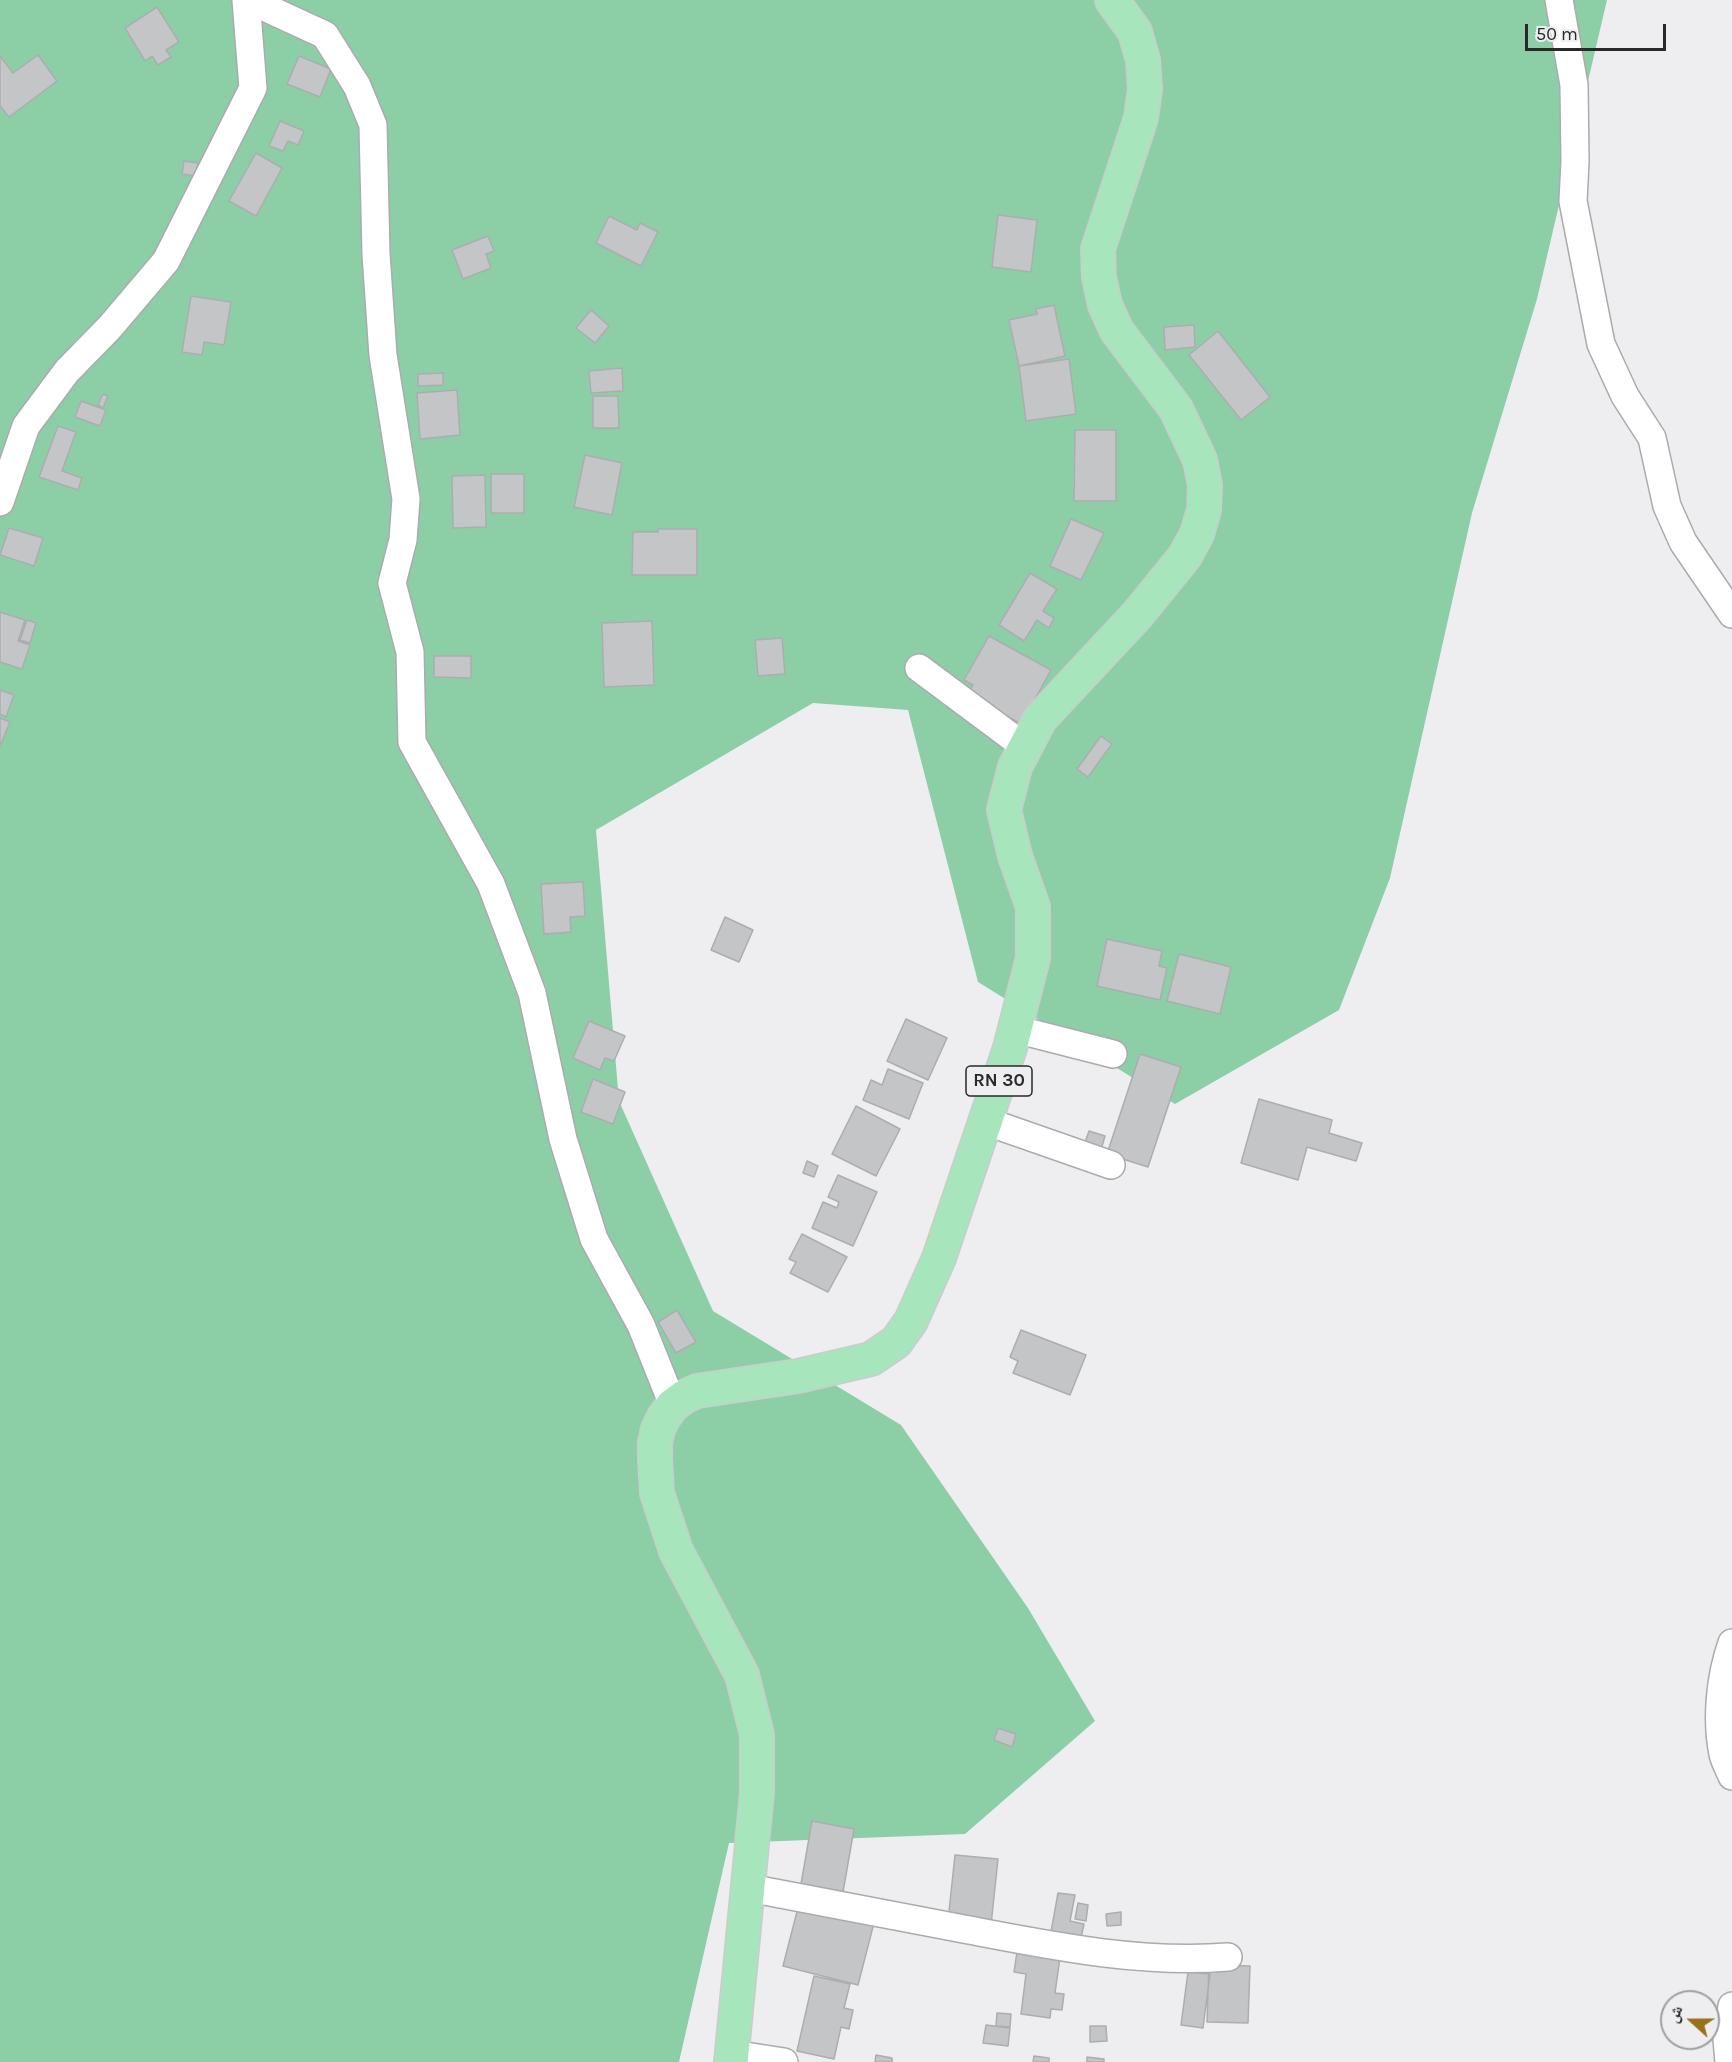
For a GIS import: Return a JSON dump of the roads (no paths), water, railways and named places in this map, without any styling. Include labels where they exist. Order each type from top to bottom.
[{"type":"main road","name":"RN 30","points":[[731,2058],[757,1792],[757,1735],[742,1675],[676,1551],[657,1493],[655,1443],[664,1417],[684,1397],[697,1391],[798,1376],[871,1359],[896,1342],[911,1321],[939,1258],[1015,1029],[1033,958],[1033,907],[1015,856],[1004,810],[1015,767],[1040,719],[1138,614],[1185,556],[1197,534],[1204,510],[1205,484],[1200,460],[1176,409],[1117,331],[1105,305],[1099,277],[1098,249],[1141,118],[1145,89],[1143,60],[1135,32],[1112,0]]},
{"type":"street","points":[[0,501],[26,426],[67,371],[110,327],[166,261],[253,87],[248,0],[325,35],[357,86],[373,125],[376,254],[384,355],[406,499],[403,540],[392,583],[410,652],[412,741],[490,884],[532,993],[563,1139],[594,1239],[640,1325],[673,1406]]},
{"type":"street","points":[[1559,0],[1574,84],[1573,201],[1601,344],[1625,396],[1652,438],[1667,506],[1683,542],[1732,614]]},
{"type":"street","points":[[920,668],[1025,747]]},
{"type":"street","points":[[1015,1029],[1113,1054]]},
{"type":"street","points":[[985,1121],[1111,1165]]},
{"type":"street","points":[[1732,1643],[1725,1665],[1720,1722],[1724,1756],[1732,1776]]},
{"type":"street","points":[[748,1888],[1026,1941],[1116,1954],[1199,1959],[1228,1957]]},
{"type":"street","points":[[1729,2062],[1726,2039],[1732,2006]]},
{"type":"street","points":[[731,2058],[784,2062]]}]
